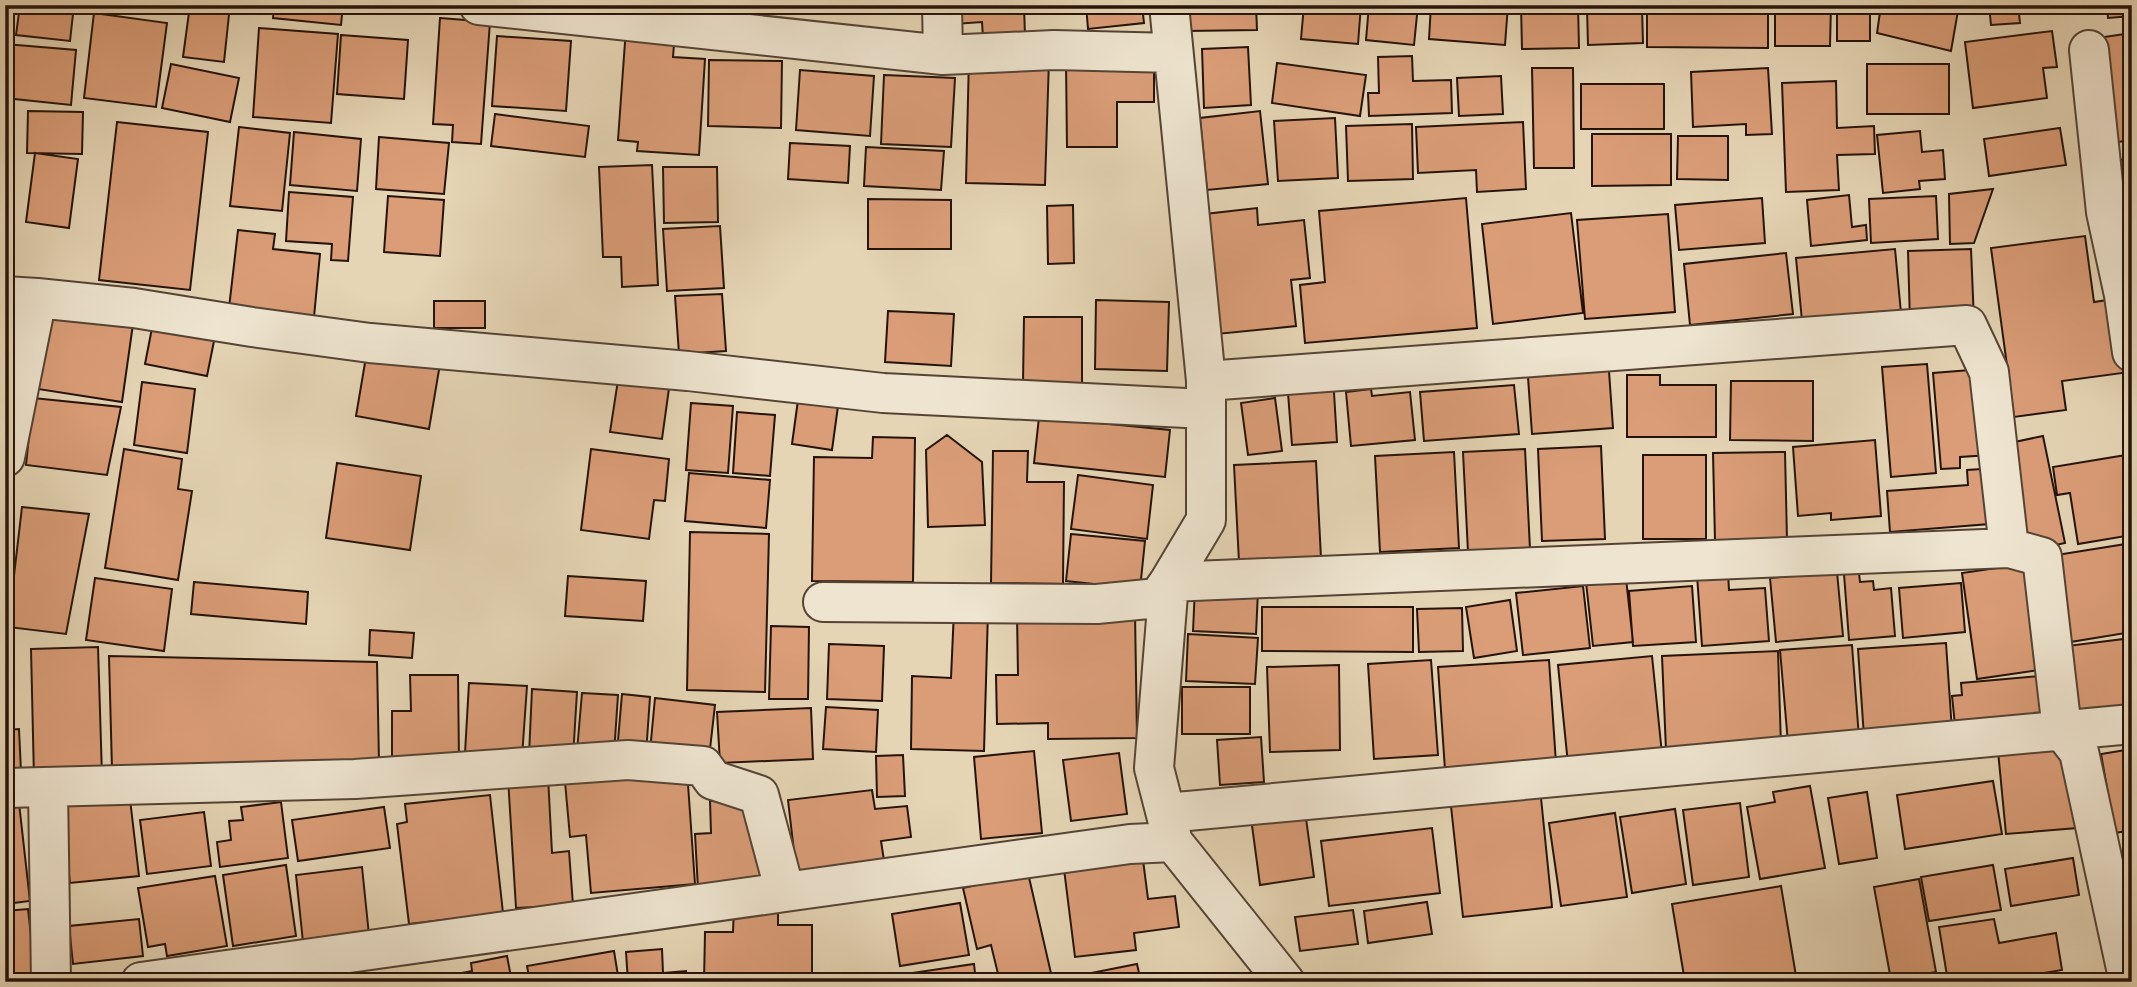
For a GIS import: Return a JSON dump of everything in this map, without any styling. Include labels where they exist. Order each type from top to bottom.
[{"type":"street","points":[[479,5],[734,19],[943,55],[1054,50],[1173,53]]},
{"type":"street","points":[[943,5],[943,55]]},
{"type":"street","points":[[823,602],[1097,604],[1158,598],[1206,520],[1206,395],[1170,5]]},
{"type":"street","points":[[2089,50],[2106,212],[2124,295],[2132,352]]},
{"type":"street","points":[[5,457],[21,297],[134,308],[370,343],[688,371],[883,393],[1206,395],[1967,325],[1989,372],[2009,548]]},
{"type":"street","points":[[1168,582],[2009,548],[2042,557],[2062,730],[2078,752],[2121,981]]},
{"type":"street","points":[[1168,582],[1154,768],[1170,827],[1285,982]]},
{"type":"street","points":[[141,982],[1130,844],[1170,827],[2132,724]]},
{"type":"street","points":[[5,788],[48,789],[355,779],[628,760],[704,766],[713,780],[759,795],[785,892]]},
{"type":"street","points":[[48,789],[51,982]]},
{"type":"building","points":[[20,5],[74,5],[70,41],[16,35]]},
{"type":"building","points":[[190,5],[230,5],[224,62],[183,57]]},
{"type":"building","points":[[274,5],[343,5],[341,25],[273,18]]},
{"type":"building","points":[[763,5],[851,5],[851,14],[763,10]]},
{"type":"building","points":[[953,5],[1024,5],[1025,36],[983,38],[982,22],[954,24]]},
{"type":"building","points":[[1086,5],[1142,5],[1144,23],[1088,29]]},
{"type":"building","points":[[1185,5],[1256,5],[1257,30],[1185,31]]},
{"type":"building","points":[[1304,5],[1361,5],[1358,44],[1301,39]]},
{"type":"building","points":[[1369,5],[1418,5],[1414,45],[1366,40]]},
{"type":"building","points":[[1431,5],[1508,5],[1505,45],[1429,39]]},
{"type":"building","points":[[1521,5],[1578,5],[1579,48],[1522,49]]},
{"type":"building","points":[[1647,5],[1768,5],[1768,48],[1647,47]]},
{"type":"building","points":[[1775,5],[1831,5],[1830,46],[1775,46]]},
{"type":"building","points":[[1837,5],[1870,5],[1870,41],[1837,41]]},
{"type":"building","points":[[1881,5],[1959,5],[1951,51],[1877,33]]},
{"type":"building","points":[[1989,5],[2018,5],[2020,23],[1991,25]]},
{"type":"building","points":[[2107,5],[2132,5],[2132,16],[2108,18]]},
{"type":"building","points":[[1642,8],[1643,43],[1588,45],[1587,9]]},
{"type":"building","points":[[94,13],[167,23],[156,107],[84,98]]},
{"type":"building","points":[[440,18],[490,22],[481,144],[452,142],[453,125],[433,124]]},
{"type":"building","points":[[259,28],[338,34],[331,123],[253,117]]},
{"type":"building","points":[[626,28],[675,32],[673,57],[705,59],[699,155],[637,151],[638,142],[618,140]]},
{"type":"building","points":[[2052,31],[2057,67],[2043,68],[2047,98],[1973,108],[1965,42]]},
{"type":"building","points":[[2132,33],[2132,140],[2111,143],[2097,38]]},
{"type":"building","points":[[341,35],[408,40],[404,99],[337,94]]},
{"type":"building","points":[[497,36],[571,41],[566,111],[492,106]]},
{"type":"building","points":[[5,44],[76,50],[71,105],[5,98]]},
{"type":"building","points":[[1248,47],[1251,105],[1204,108],[1202,49]]},
{"type":"building","points":[[1412,56],[1413,81],[1451,80],[1452,113],[1369,116],[1368,93],[1379,93],[1378,57]]},
{"type":"building","points":[[969,57],[1049,59],[1045,185],[966,183]]},
{"type":"building","points":[[709,60],[782,61],[781,128],[708,126]]},
{"type":"building","points":[[1066,63],[1154,63],[1154,102],[1117,102],[1117,147],[1067,147]]},
{"type":"building","points":[[1277,63],[1366,75],[1360,116],[1272,103]]},
{"type":"building","points":[[171,64],[239,78],[230,122],[162,108]]},
{"type":"building","points":[[1867,64],[1949,64],[1949,114],[1867,114]]},
{"type":"building","points":[[1532,68],[1573,68],[1574,168],[1534,168]]},
{"type":"building","points":[[1768,68],[1772,134],[1746,135],[1746,124],[1693,127],[1691,72]]},
{"type":"building","points":[[800,70],[874,76],[870,136],[796,130]]},
{"type":"building","points":[[884,75],[955,78],[951,147],[881,144]]},
{"type":"building","points":[[1501,76],[1503,114],[1459,116],[1457,78]]},
{"type":"building","points":[[1836,81],[1837,128],[1874,126],[1875,154],[1837,155],[1839,190],[1786,192],[1782,83]]},
{"type":"building","points":[[1581,84],[1664,84],[1664,129],[1581,129]]},
{"type":"building","points":[[28,111],[83,112],[82,154],[27,153]]},
{"type":"building","points":[[1260,111],[1268,184],[1207,190],[1200,118]]},
{"type":"building","points":[[495,114],[589,126],[585,157],[491,146]]},
{"type":"building","points":[[1335,118],[1338,178],[1278,181],[1274,121]]},
{"type":"building","points":[[117,122],[208,132],[190,290],[99,280]]},
{"type":"building","points":[[1523,122],[1526,189],[1477,192],[1476,170],[1418,173],[1416,127]]},
{"type":"building","points":[[1412,124],[1413,179],[1348,181],[1346,126]]},
{"type":"building","points":[[239,127],[290,133],[282,211],[230,206]]},
{"type":"building","points":[[2060,128],[2066,165],[1989,176],[1984,139]]},
{"type":"building","points":[[1920,131],[1922,152],[1943,150],[1945,179],[1919,181],[1920,189],[1883,193],[1877,135]]},
{"type":"building","points":[[294,132],[361,139],[357,191],[290,185]]},
{"type":"building","points":[[1592,134],[1671,134],[1671,185],[1592,186]]},
{"type":"building","points":[[1678,136],[1728,136],[1728,180],[1677,179]]},
{"type":"building","points":[[379,137],[449,143],[444,194],[376,189]]},
{"type":"building","points":[[790,143],[850,146],[848,183],[788,179]]},
{"type":"building","points":[[866,147],[944,151],[941,190],[864,186]]},
{"type":"building","points":[[35,153],[78,159],[69,228],[26,222]]},
{"type":"building","points":[[2132,158],[2132,231],[2131,231],[2120,160]]},
{"type":"building","points":[[652,165],[658,285],[622,287],[621,257],[603,257],[599,167]]},
{"type":"building","points":[[663,167],[717,167],[718,222],[664,223]]},
{"type":"building","points":[[1993,189],[1974,243],[1950,244],[1949,194]]},
{"type":"building","points":[[289,192],[353,197],[348,261],[331,260],[332,244],[286,241]]},
{"type":"building","points":[[1849,195],[1852,227],[1866,225],[1867,240],[1811,246],[1807,200]]},
{"type":"building","points":[[388,196],[444,200],[440,256],[384,252]]},
{"type":"building","points":[[1936,196],[1938,239],[1871,243],[1869,199]]},
{"type":"building","points":[[1466,198],[1477,328],[1305,343],[1300,285],[1325,282],[1319,211]]},
{"type":"building","points":[[1762,198],[1765,243],[1679,250],[1675,205]]},
{"type":"building","points":[[868,199],[951,200],[951,249],[868,249]]},
{"type":"building","points":[[1073,205],[1074,263],[1048,264],[1047,206]]},
{"type":"building","points":[[1257,208],[1258,225],[1304,220],[1310,278],[1291,280],[1296,326],[1217,334],[1205,214]]},
{"type":"building","points":[[1571,213],[1583,313],[1493,324],[1482,224]]},
{"type":"building","points":[[1668,214],[1675,312],[1585,319],[1577,220]]},
{"type":"building","points":[[720,226],[724,288],[667,291],[663,229]]},
{"type":"building","points":[[238,230],[275,234],[273,249],[320,254],[314,317],[229,308]]},
{"type":"building","points":[[2085,236],[2094,302],[2120,298],[2130,372],[2062,381],[2066,410],[2014,417],[1991,248]]},
{"type":"building","points":[[1895,249],[1901,313],[1802,321],[1796,258]]},
{"type":"building","points":[[1971,249],[1974,321],[1910,322],[1908,251]]},
{"type":"building","points":[[1786,253],[1793,314],[1690,325],[1684,264]]},
{"type":"building","points":[[722,294],[726,351],[679,354],[675,296]]},
{"type":"building","points":[[1096,300],[1169,302],[1167,371],[1095,369]]},
{"type":"building","points":[[434,301],[485,301],[485,328],[434,328]]},
{"type":"building","points":[[51,305],[134,317],[122,402],[38,389]]},
{"type":"building","points":[[888,311],[954,314],[951,366],[885,362]]},
{"type":"building","points":[[5,314],[24,316],[5,360]]},
{"type":"building","points":[[1024,317],[1082,317],[1082,383],[1023,383]]},
{"type":"building","points":[[152,328],[214,341],[207,376],[145,364]]},
{"type":"building","points":[[367,351],[440,364],[429,429],[356,416]]},
{"type":"building","points":[[1608,357],[1613,428],[1532,434],[1527,363]]},
{"type":"building","points":[[1927,364],[1936,473],[1891,477],[1882,367]]},
{"type":"building","points":[[620,367],[671,374],[662,439],[610,432]]},
{"type":"building","points":[[1983,369],[1990,455],[1960,457],[1960,468],[1941,469],[1933,373]]},
{"type":"building","points":[[1627,375],[1660,375],[1660,385],[1716,385],[1716,437],[1627,437]]},
{"type":"building","points":[[1333,376],[1337,442],[1292,445],[1287,380]]},
{"type":"building","points":[[1731,381],[1813,381],[1813,441],[1730,440]]},
{"type":"building","points":[[142,382],[195,389],[187,453],[134,445]]},
{"type":"building","points":[[1514,385],[1519,434],[1424,441],[1420,392]]},
{"type":"building","points":[[1371,389],[1372,396],[1410,392],[1415,440],[1351,446],[1346,392]]},
{"type":"building","points":[[33,398],[121,407],[107,475],[26,465]]},
{"type":"building","points":[[1275,398],[1282,451],[1248,455],[1241,403]]},
{"type":"building","points":[[798,400],[838,406],[832,450],[792,444]]},
{"type":"building","points":[[691,403],[733,406],[728,473],[686,470]]},
{"type":"building","points":[[737,412],[775,415],[770,476],[733,473]]},
{"type":"building","points":[[1039,417],[1170,430],[1165,477],[1034,463]]},
{"type":"building","points":[[947,435],[982,462],[985,525],[928,527],[926,450]]},
{"type":"building","points":[[2043,436],[2065,543],[2027,551],[2005,444]]},
{"type":"building","points":[[873,437],[915,438],[913,582],[812,581],[814,457],[872,458]]},
{"type":"building","points":[[1875,440],[1881,516],[1831,520],[1831,513],[1798,516],[1793,447]]},
{"type":"building","points":[[1601,446],[1605,539],[1542,541],[1538,449]]},
{"type":"building","points":[[124,449],[182,459],[178,489],[192,491],[178,580],[105,568]]},
{"type":"building","points":[[591,449],[669,459],[665,501],[654,500],[649,539],[581,530]]},
{"type":"building","points":[[1525,449],[1530,549],[1468,552],[1463,452]]},
{"type":"building","points":[[993,451],[1028,451],[1027,482],[1064,482],[1063,584],[991,583]]},
{"type":"building","points":[[1454,452],[1459,548],[1380,552],[1375,456]]},
{"type":"building","points":[[1785,452],[1787,540],[1715,541],[1713,453]]},
{"type":"building","points":[[2132,454],[2132,535],[2078,544],[2070,493],[2057,495],[2053,467]]},
{"type":"building","points":[[1643,455],[1706,455],[1706,539],[1643,539]]},
{"type":"building","points":[[1316,461],[1321,558],[1239,562],[1234,465]]},
{"type":"building","points":[[337,463],[421,476],[410,550],[326,538]]},
{"type":"building","points":[[1997,468],[2002,523],[1890,532],[1887,491],[1968,485],[1967,470]]},
{"type":"building","points":[[689,473],[770,480],[766,528],[685,521]]},
{"type":"building","points":[[1078,475],[1153,485],[1147,539],[1071,529]]},
{"type":"building","points":[[22,507],[89,514],[66,634],[8,627]]},
{"type":"building","points":[[690,532],[769,534],[765,692],[687,690]]},
{"type":"building","points":[[1071,534],[1145,541],[1140,589],[1066,581]]},
{"type":"building","points":[[2132,543],[2132,632],[2058,644],[2044,557]]},
{"type":"building","points":[[2031,563],[2046,669],[1977,679],[1962,573]]},
{"type":"building","points":[[1625,569],[1633,642],[1593,646],[1585,573]]},
{"type":"building","points":[[1837,572],[1843,636],[1776,642],[1770,578]]},
{"type":"building","points":[[1728,573],[1729,590],[1765,588],[1769,641],[1702,646],[1697,575]]},
{"type":"building","points":[[1859,573],[1860,582],[1873,581],[1874,590],[1891,588],[1895,636],[1849,640],[1844,574]]},
{"type":"building","points":[[568,576],[646,581],[643,621],[565,616]]},
{"type":"building","points":[[95,578],[172,589],[164,651],[86,640]]},
{"type":"building","points":[[194,582],[308,592],[306,624],[191,614]]},
{"type":"building","points":[[1961,583],[1965,632],[1903,638],[1899,588]]},
{"type":"building","points":[[1583,586],[1590,648],[1523,655],[1516,593]]},
{"type":"building","points":[[1692,586],[1696,642],[1633,646],[1629,591]]},
{"type":"building","points":[[1195,588],[1258,591],[1256,634],[1193,631]]},
{"type":"building","points":[[1510,600],[1517,651],[1474,658],[1466,607]]},
{"type":"building","points":[[1262,607],[1413,607],[1413,652],[1262,651]]},
{"type":"building","points":[[1462,608],[1463,651],[1419,652],[1417,609]]},
{"type":"building","points":[[954,610],[988,611],[984,751],[911,749],[912,676],[951,678]]},
{"type":"building","points":[[1135,613],[1137,738],[1048,739],[1048,723],[997,724],[996,675],[1018,675],[1017,614]]},
{"type":"building","points":[[771,626],[809,627],[808,699],[769,699]]},
{"type":"building","points":[[370,630],[414,633],[412,658],[369,655]]},
{"type":"building","points":[[1188,634],[1258,638],[1255,684],[1186,681]]},
{"type":"building","points":[[2132,638],[2132,715],[2076,721],[2067,646]]},
{"type":"building","points":[[1946,643],[1952,731],[1864,737],[1858,649]]},
{"type":"building","points":[[829,644],[884,646],[882,701],[827,699]]},
{"type":"building","points":[[1852,645],[1859,738],[1788,743],[1780,650]]},
{"type":"building","points":[[98,647],[102,776],[34,778],[31,649]]},
{"type":"building","points":[[1778,651],[1781,746],[1666,750],[1662,656]]},
{"type":"building","points":[[109,656],[377,662],[379,762],[112,770]]},
{"type":"building","points":[[1652,656],[1662,754],[1568,764],[1558,665]]},
{"type":"building","points":[[1431,660],[1438,755],[1374,759],[1368,664]]},
{"type":"building","points":[[1549,660],[1556,763],[1445,770],[1438,667]]},
{"type":"building","points":[[1339,665],[1340,750],[1270,752],[1267,667]]},
{"type":"building","points":[[410,675],[458,675],[459,760],[392,762],[392,711],[411,711]]},
{"type":"building","points":[[2052,675],[2055,716],[1955,725],[1952,696],[1962,695],[1961,683]]},
{"type":"building","points":[[469,683],[527,686],[522,757],[465,753]]},
{"type":"building","points":[[1182,687],[1250,687],[1250,734],[1182,734]]},
{"type":"building","points":[[532,689],[577,692],[573,757],[529,755]]},
{"type":"building","points":[[582,693],[618,695],[614,754],[577,751]]},
{"type":"building","points":[[622,694],[650,697],[646,754],[617,752]]},
{"type":"building","points":[[655,698],[715,705],[709,758],[650,751]]},
{"type":"building","points":[[826,707],[878,710],[876,752],[823,749]]},
{"type":"building","points":[[811,708],[813,759],[720,763],[717,712]]},
{"type":"building","points":[[19,729],[21,772],[5,773],[5,730]]},
{"type":"building","points":[[1261,737],[1264,782],[1220,785],[1217,740]]},
{"type":"building","points":[[2068,745],[2077,828],[2006,834],[1998,751]]},
{"type":"building","points":[[2132,749],[2132,830],[2115,833],[2101,754]]},
{"type":"building","points":[[1034,751],[1042,833],[981,839],[974,757]]},
{"type":"building","points":[[1119,753],[1127,814],[1071,821],[1063,760]]},
{"type":"building","points":[[903,755],[905,796],[877,797],[876,756]]},
{"type":"building","points":[[687,770],[695,884],[591,893],[586,835],[570,837],[565,782]]},
{"type":"building","points":[[548,776],[552,853],[569,851],[573,905],[516,908],[508,778]]},
{"type":"building","points":[[1993,781],[2002,834],[1905,849],[1897,795]]},
{"type":"building","points":[[1810,786],[1825,868],[1760,879],[1747,807],[1775,802],[1773,792]]},
{"type":"building","points":[[1540,788],[1552,907],[1463,917],[1450,797]]},
{"type":"building","points":[[872,790],[875,809],[907,806],[911,837],[881,841],[885,867],[797,877],[788,800]]},
{"type":"building","points":[[1867,792],[1877,858],[1839,864],[1828,798]]},
{"type":"building","points":[[490,795],[503,913],[409,924],[397,824],[407,822],[405,804]]},
{"type":"building","points":[[759,798],[764,886],[698,889],[695,834],[711,833],[710,801]]},
{"type":"building","points":[[130,799],[139,876],[70,883],[61,807]]},
{"type":"building","points":[[281,802],[288,858],[220,867],[217,842],[231,840],[229,821],[243,820],[241,807]]},
{"type":"building","points":[[19,803],[30,901],[5,904],[5,804]]},
{"type":"building","points":[[1740,803],[1749,877],[1693,885],[1683,810]]},
{"type":"building","points":[[384,807],[390,848],[298,861],[292,820]]},
{"type":"building","points":[[1675,809],[1686,884],[1632,893],[1620,817]]},
{"type":"building","points":[[1305,811],[1314,877],[1260,885],[1251,818]]},
{"type":"building","points":[[204,812],[211,866],[147,874],[140,820]]},
{"type":"building","points":[[1615,813],[1627,897],[1561,906],[1549,823]]},
{"type":"building","points":[[1432,828],[1440,893],[1329,906],[1321,841]]},
{"type":"building","points":[[2073,858],[2079,895],[2011,906],[2005,869]]},
{"type":"building","points":[[1143,860],[1148,899],[1175,896],[1179,927],[1134,933],[1136,950],[1075,957],[1064,869]]},
{"type":"building","points":[[286,865],[296,936],[233,946],[223,875]]},
{"type":"building","points":[[1993,865],[2001,910],[1929,921],[1921,877]]},
{"type":"building","points":[[362,867],[369,935],[303,942],[296,875]]},
{"type":"building","points":[[1028,873],[1053,982],[1000,982],[991,945],[977,949],[963,888]]},
{"type":"building","points":[[215,876],[227,946],[167,956],[165,944],[148,947],[138,888]]},
{"type":"building","points":[[1919,879],[1936,972],[1891,980],[1874,887]]},
{"type":"building","points":[[1781,886],[1797,982],[1685,982],[1672,904]]},
{"type":"building","points":[[1427,902],[1432,934],[1368,943],[1364,911]]},
{"type":"building","points":[[960,903],[969,955],[900,966],[892,914]]},
{"type":"building","points":[[734,907],[778,907],[778,925],[812,925],[812,982],[704,982],[705,932],[733,932]]},
{"type":"building","points":[[28,909],[36,982],[5,982],[5,911]]},
{"type":"building","points":[[1353,910],[1358,944],[1300,951],[1295,917]]},
{"type":"building","points":[[139,919],[143,956],[73,964],[69,926]]},
{"type":"building","points":[[1994,919],[1999,943],[2056,933],[2062,970],[1990,982],[1948,982],[1939,927]]},
{"type":"building","points":[[662,949],[663,973],[686,971],[687,982],[628,982],[626,952]]},
{"type":"building","points":[[614,951],[619,982],[530,982],[527,966]]},
{"type":"building","points":[[507,956],[512,982],[441,982],[441,977],[472,971],[471,963]]},
{"type":"building","points":[[974,964],[976,982],[906,982],[905,974]]},
{"type":"building","points":[[1137,964],[1141,982],[1082,982],[1081,975]]},
{"type":"building","points":[[348,974],[349,982],[307,982]]},
{"type":"building","points":[[424,974],[425,982],[384,982]]}]
